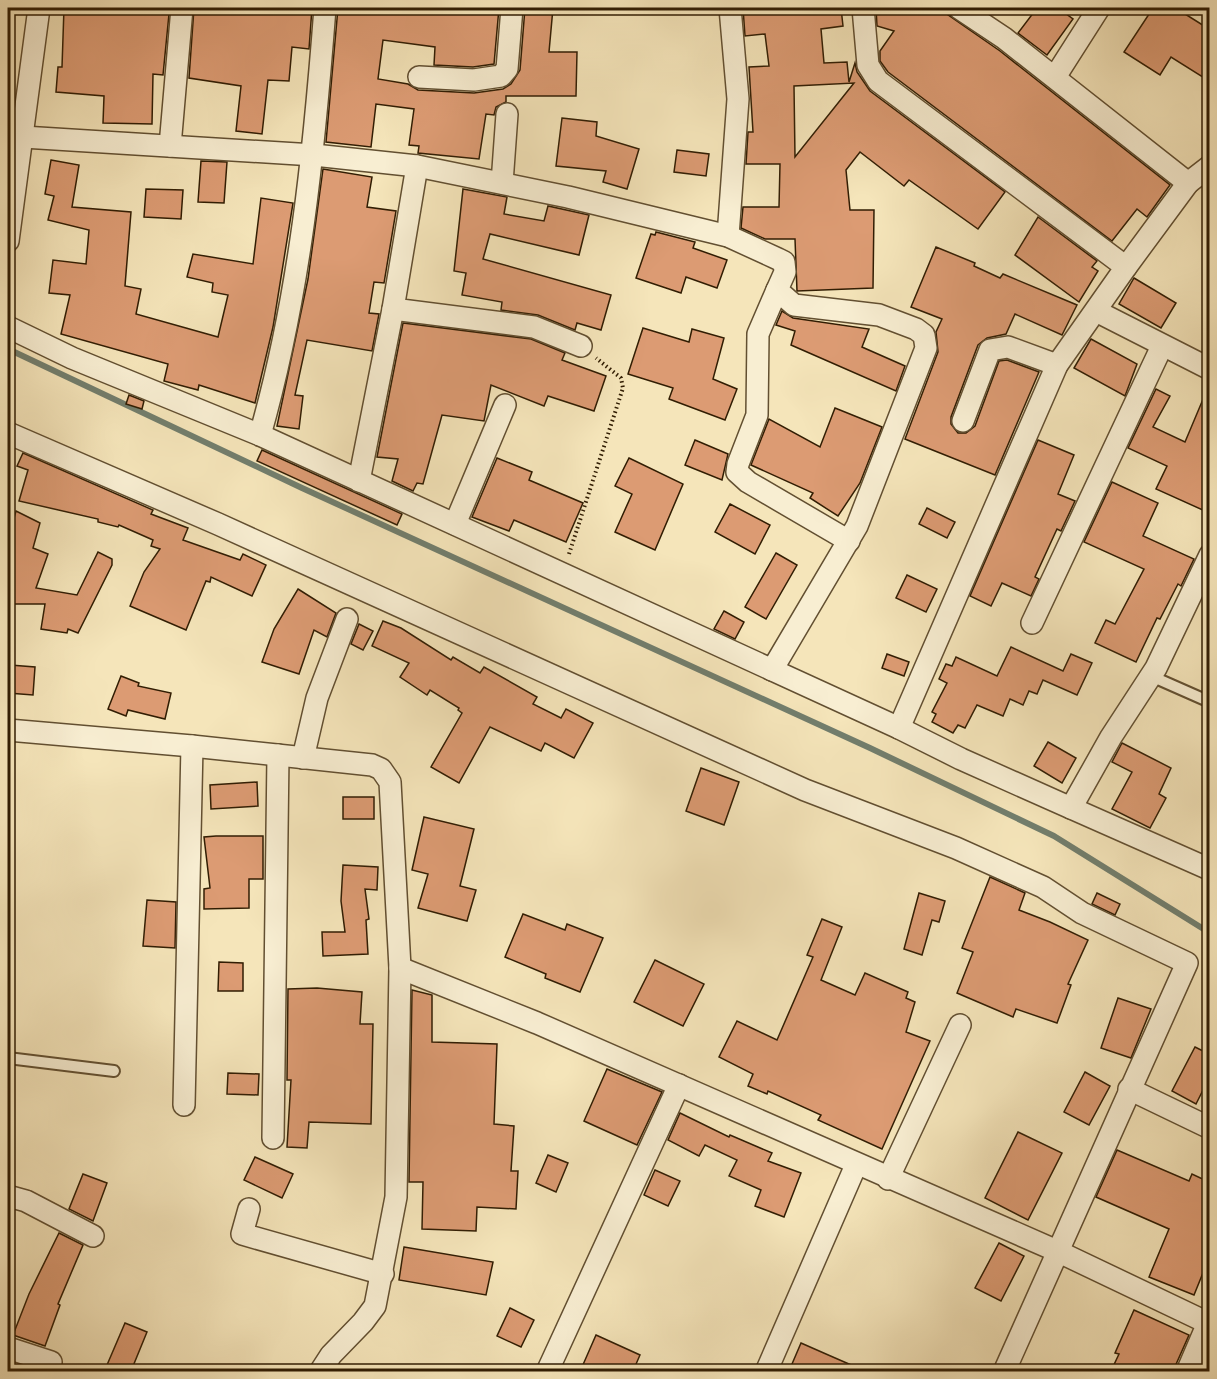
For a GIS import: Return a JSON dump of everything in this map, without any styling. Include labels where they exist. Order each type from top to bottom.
[{"type":"street","points":[[8,241],[39,8]]},
{"type":"street","points":[[170,146],[182,8]]},
{"type":"street","points":[[260,435],[288,319],[314,155],[325,8]]},
{"type":"street","points":[[419,77],[474,80],[501,76],[507,69],[512,8]]},
{"type":"street","points":[[728,236],[738,99],[730,8]]},
{"type":"street","points":[[863,8],[868,64],[878,81],[1126,267]]},
{"type":"street","points":[[959,8],[1055,77],[1188,183]]},
{"type":"street","points":[[1055,77],[1100,8]]},
{"type":"street","points":[[502,183],[507,114]]},
{"type":"street","points":[[22,136],[314,155],[417,166],[502,183],[728,236],[784,262],[785,272],[758,334],[757,415],[737,472],[748,482],[849,541]]},
{"type":"street","points":[[359,481],[393,309],[417,166]]},
{"type":"street","points":[[899,728],[1057,365],[1188,183],[1209,166]]},
{"type":"street","points":[[772,670],[849,541],[866,508],[924,354],[926,342],[924,335],[916,329],[879,315],[794,305],[777,290]]},
{"type":"street","points":[[393,309],[534,327],[581,346]]},
{"type":"street","points":[[1096,311],[1209,369]]},
{"type":"street","points":[[8,327],[72,358],[260,435],[899,728],[961,759],[1209,869]]},
{"type":"street","points":[[1032,623],[1162,346]]},
{"type":"street","points":[[963,421],[990,350],[1008,347],[1057,365]]},
{"type":"street","points":[[455,524],[505,405]]},
{"type":"street","points":[[8,433],[218,524],[805,790],[957,848],[1043,887],[1082,913],[1187,963],[1004,1371]]},
{"type":"street","points":[[1071,808],[1111,737],[1151,676],[1209,555]]},
{"type":"street","points":[[303,758],[317,698],[347,619]]},
{"type":"street","points":[[8,730],[372,765],[381,769],[390,782],[400,968],[398,1181],[383,1274],[375,1306],[331,1354],[320,1371]]},
{"type":"street","points":[[184,1105],[192,746]]},
{"type":"street","points":[[273,1138],[278,755]]},
{"type":"street","points":[[400,968],[537,1023],[856,1165],[1057,1251],[1208,1323],[1187,1371]]},
{"type":"street","points":[[888,1179],[960,1024]]},
{"type":"street","points":[[547,1371],[679,1085]]},
{"type":"street","points":[[1129,1089],[1209,1128]]},
{"type":"street","points":[[766,1371],[856,1165]]},
{"type":"street","points":[[8,1196],[26,1201],[93,1236]]},
{"type":"street","points":[[249,1209],[242,1234],[383,1274]]},
{"type":"street","points":[[8,1348],[51,1362]]},
{"type":"lane","points":[[1151,676],[1209,702]]},
{"type":"lane","points":[[8,1058],[114,1071]]},
{"type":"path","points":[[562,573],[623,385],[621,378],[581,346]]},
{"type":"building","points":[[64,8],[111,8],[169,14],[163,75],[153,74],[152,124],[103,123],[104,96],[56,92],[58,67],[62,67]]},
{"type":"building","points":[[194,8],[312,8],[309,49],[292,47],[289,81],[268,80],[262,134],[236,131],[241,86],[189,78]]},
{"type":"building","points":[[338,8],[499,8],[494,64],[473,67],[434,65],[435,47],[383,40],[378,79],[408,84],[418,90],[474,93],[503,89],[511,84],[520,70],[525,8],[553,8],[549,52],[577,52],[576,96],[506,96],[506,102],[496,107],[494,115],[486,114],[479,159],[418,153],[419,146],[409,145],[414,109],[376,104],[371,147],[326,142]]},
{"type":"building","points":[[743,8],[841,8],[843,26],[821,29],[824,63],[847,62],[849,82],[855,63],[857,72],[870,91],[1005,192],[978,229],[909,180],[904,186],[860,152],[846,170],[850,210],[874,210],[873,288],[797,291],[795,239],[765,239],[741,228],[743,207],[779,207],[780,164],[746,164],[748,132],[753,132],[749,67],[769,66],[765,34],[745,36]],"holes":[[[854,83],[795,157],[794,86]]]},
{"type":"building","points":[[876,8],[938,8],[1000,51],[1170,185],[1147,217],[1137,209],[1112,241],[888,72],[880,61],[880,51],[894,31],[877,26]]},
{"type":"building","points":[[1037,8],[1058,8],[1073,19],[1047,55],[1018,33]]},
{"type":"building","points":[[1153,8],[1189,8],[1185,14],[1209,29],[1209,81],[1171,57],[1160,75],[1124,52]]},
{"type":"building","points":[[562,118],[597,122],[596,136],[639,149],[627,189],[603,182],[606,171],[556,166]]},
{"type":"building","points":[[677,150],[709,154],[706,176],[674,172]]},
{"type":"building","points":[[51,160],[79,165],[72,207],[131,212],[125,286],[141,289],[136,314],[218,337],[228,295],[212,292],[213,283],[187,277],[193,254],[253,264],[261,198],[293,203],[273,327],[255,403],[199,385],[198,390],[164,381],[168,364],[61,334],[70,295],[49,293],[53,260],[86,264],[89,230],[48,220],[54,196],[45,194]]},
{"type":"building","points":[[201,161],[227,162],[224,203],[198,202]]},
{"type":"building","points":[[323,169],[372,177],[367,207],[396,211],[384,283],[374,282],[369,313],[379,314],[372,351],[307,340],[295,395],[303,396],[299,429],[277,426],[308,279]]},
{"type":"building","points":[[146,189],[183,190],[181,219],[144,217]]},
{"type":"building","points":[[463,189],[507,197],[504,214],[544,221],[548,206],[589,215],[579,255],[490,234],[483,259],[611,295],[601,330],[577,323],[575,330],[538,315],[501,310],[502,302],[462,295],[466,273],[454,271]]},
{"type":"building","points":[[1038,217],[1097,261],[1092,267],[1098,271],[1079,302],[1015,255]]},
{"type":"building","points":[[656,232],[695,242],[693,248],[727,260],[717,288],[686,277],[681,293],[636,278],[651,234],[655,235]]},
{"type":"building","points":[[936,247],[975,263],[974,266],[1000,278],[1003,274],[1077,305],[1062,335],[1015,314],[1006,334],[987,338],[978,345],[951,417],[951,424],[958,433],[966,433],[975,426],[999,361],[1007,360],[1039,372],[995,475],[905,439],[938,352],[936,332],[942,319],[911,307]]},
{"type":"building","points":[[1134,278],[1176,303],[1161,328],[1119,304]]},
{"type":"building","points":[[782,311],[793,318],[869,329],[862,347],[905,366],[896,391],[791,345],[795,331],[776,325]]},
{"type":"building","points":[[403,323],[531,339],[565,353],[562,360],[606,376],[594,411],[548,396],[544,406],[491,385],[484,421],[442,415],[423,484],[417,483],[413,491],[392,481],[398,459],[377,457]]},
{"type":"building","points":[[643,328],[689,342],[692,329],[724,338],[713,379],[737,389],[725,420],[669,399],[673,388],[628,374]]},
{"type":"building","points":[[1091,339],[1137,364],[1125,396],[1074,368]]},
{"type":"building","points":[[1209,385],[1209,501],[1205,511],[1156,489],[1167,466],[1128,448],[1156,389],[1170,396],[1153,427],[1185,442]]},
{"type":"building","points":[[129,395],[144,401],[142,409],[126,404]]},
{"type":"building","points":[[835,408],[882,427],[860,483],[838,516],[810,498],[813,493],[751,465],[769,419],[820,447]]},
{"type":"building","points":[[695,440],[728,454],[722,480],[685,465]]},
{"type":"building","points":[[1038,440],[1074,455],[1058,494],[1075,501],[1061,531],[1057,529],[1035,577],[1039,579],[1031,596],[1002,583],[991,606],[970,596]]},
{"type":"building","points":[[262,450],[402,514],[397,525],[257,461]]},
{"type":"building","points":[[23,453],[153,510],[151,514],[188,528],[183,540],[240,560],[243,554],[266,565],[252,596],[211,577],[210,582],[206,581],[186,630],[130,606],[144,572],[160,549],[151,546],[153,540],[119,525],[118,527],[98,522],[98,519],[19,501],[28,470],[17,466]]},
{"type":"building","points":[[497,458],[532,472],[529,480],[583,503],[566,542],[514,520],[509,531],[472,517]]},
{"type":"building","points":[[629,458],[683,484],[655,550],[615,532],[632,494],[615,486]]},
{"type":"building","points":[[1112,482],[1158,503],[1143,536],[1194,559],[1181,586],[1178,584],[1160,619],[1157,618],[1136,662],[1095,643],[1106,620],[1115,624],[1144,569],[1084,542]]},
{"type":"building","points":[[730,504],[770,525],[755,554],[715,532]]},
{"type":"building","points":[[927,508],[955,522],[947,538],[919,524]]},
{"type":"building","points":[[16,511],[40,523],[33,548],[48,554],[36,588],[77,595],[98,552],[112,559],[112,565],[78,633],[68,629],[67,633],[41,629],[45,604],[8,604],[8,539]]},
{"type":"building","points":[[776,553],[797,565],[766,619],[745,607]]},
{"type":"building","points":[[907,575],[937,589],[926,612],[896,598]]},
{"type":"building","points":[[298,589],[336,613],[327,637],[314,630],[299,674],[262,662],[274,629]]},
{"type":"building","points":[[724,611],[744,622],[735,639],[714,629]]},
{"type":"building","points":[[383,621],[401,628],[451,660],[453,657],[480,673],[484,667],[537,697],[533,704],[561,718],[566,709],[593,723],[574,758],[545,743],[541,751],[490,727],[459,783],[431,767],[462,713],[458,710],[459,708],[430,690],[427,695],[400,677],[409,663],[372,646]]},
{"type":"building","points":[[359,624],[373,631],[363,650],[351,644]]},
{"type":"building","points":[[1011,647],[1063,671],[1071,654],[1092,663],[1077,695],[1043,680],[1037,694],[1029,691],[1023,705],[1010,699],[1003,716],[977,705],[965,728],[958,725],[953,733],[932,722],[936,714],[932,712],[947,683],[939,679],[946,664],[952,666],[956,657],[997,676]]},
{"type":"building","points":[[887,654],[909,662],[904,676],[882,668]]},
{"type":"building","points":[[10,665],[35,667],[33,695],[8,693]]},
{"type":"building","points":[[121,676],[139,683],[138,686],[171,693],[165,719],[128,710],[126,716],[108,709]]},
{"type":"building","points":[[1048,742],[1076,758],[1062,783],[1034,766]]},
{"type":"building","points":[[1122,743],[1171,768],[1159,794],[1166,798],[1150,828],[1112,809],[1132,772],[1112,762]]},
{"type":"building","points":[[701,768],[739,782],[724,825],[686,811]]},
{"type":"building","points":[[257,782],[258,806],[211,809],[210,785]]},
{"type":"building","points":[[343,797],[374,797],[374,819],[343,819]]},
{"type":"building","points":[[424,817],[474,829],[460,886],[476,890],[467,921],[418,908],[428,874],[412,870]]},
{"type":"building","points":[[263,836],[263,879],[249,879],[249,908],[204,909],[204,889],[210,888],[204,837]]},
{"type":"building","points":[[343,865],[378,867],[377,890],[365,889],[369,919],[366,920],[368,954],[323,956],[322,932],[345,932],[341,901]]},
{"type":"building","points":[[990,877],[1025,893],[1019,910],[1088,940],[1068,984],[1071,985],[1057,1023],[1016,1009],[1013,1017],[957,993],[973,952],[962,948]]},
{"type":"building","points":[[919,893],[945,901],[939,922],[932,920],[922,955],[904,949]]},
{"type":"building","points":[[1097,893],[1120,904],[1115,915],[1092,904]]},
{"type":"building","points":[[147,900],[176,902],[175,948],[143,946]]},
{"type":"building","points":[[523,914],[565,930],[567,924],[603,938],[580,992],[545,978],[546,974],[505,957]]},
{"type":"building","points":[[822,919],[842,927],[821,980],[855,995],[865,973],[908,992],[906,998],[915,1002],[906,1032],[930,1041],[882,1149],[818,1120],[821,1115],[768,1091],[767,1094],[748,1086],[753,1074],[719,1057],[737,1021],[777,1040],[813,957],[807,955]]},
{"type":"building","points":[[655,960],[704,984],[683,1026],[634,1002]]},
{"type":"building","points":[[219,962],[243,963],[243,991],[218,991]]},
{"type":"building","points":[[317,988],[362,992],[360,1024],[373,1024],[371,1124],[309,1122],[307,1148],[287,1147],[291,1080],[287,1080],[288,989]]},
{"type":"building","points":[[412,990],[432,995],[432,1042],[497,1044],[494,1124],[514,1126],[511,1171],[518,1171],[516,1209],[477,1207],[476,1231],[422,1229],[423,1182],[409,1182]]},
{"type":"building","points":[[1118,998],[1151,1009],[1131,1058],[1101,1048]]},
{"type":"building","points":[[1195,1047],[1209,1054],[1209,1078],[1196,1104],[1172,1091]]},
{"type":"building","points":[[607,1069],[662,1092],[637,1145],[584,1121]]},
{"type":"building","points":[[1085,1072],[1110,1086],[1089,1125],[1064,1112]]},
{"type":"building","points":[[228,1073],[259,1074],[258,1095],[227,1094]]},
{"type":"building","points":[[680,1113],[729,1137],[730,1135],[772,1153],[768,1161],[801,1173],[784,1217],[755,1206],[761,1190],[729,1176],[737,1160],[705,1145],[699,1156],[668,1140]]},
{"type":"building","points":[[1018,1132],[1062,1153],[1028,1220],[985,1198]]},
{"type":"building","points":[[1117,1150],[1189,1181],[1192,1174],[1209,1182],[1209,1258],[1194,1295],[1149,1277],[1169,1229],[1096,1197]]},
{"type":"building","points":[[548,1155],[568,1163],[556,1192],[536,1183]]},
{"type":"building","points":[[255,1157],[293,1174],[282,1198],[244,1180]]},
{"type":"building","points":[[655,1170],[680,1181],[668,1206],[644,1195]]},
{"type":"building","points":[[83,1174],[107,1183],[93,1221],[69,1209]]},
{"type":"building","points":[[59,1233],[83,1245],[58,1304],[60,1305],[45,1346],[13,1335],[29,1294]]},
{"type":"building","points":[[999,1243],[1024,1256],[1001,1301],[975,1288]]},
{"type":"building","points":[[404,1247],[493,1262],[486,1295],[399,1280]]},
{"type":"building","points":[[510,1308],[534,1320],[521,1347],[497,1336]]},
{"type":"building","points":[[1134,1310],[1189,1335],[1173,1371],[1111,1371],[1119,1354],[1115,1353]]},
{"type":"building","points":[[125,1323],[147,1332],[131,1371],[107,1365]]},
{"type":"building","points":[[596,1335],[640,1355],[633,1371],[593,1371],[582,1367]]},
{"type":"building","points":[[801,1343],[826,1354],[865,1371],[789,1371]]},
{"type":"waterway","points":[[8,349],[302,488],[870,748],[1054,836],[1210,933]]}]
